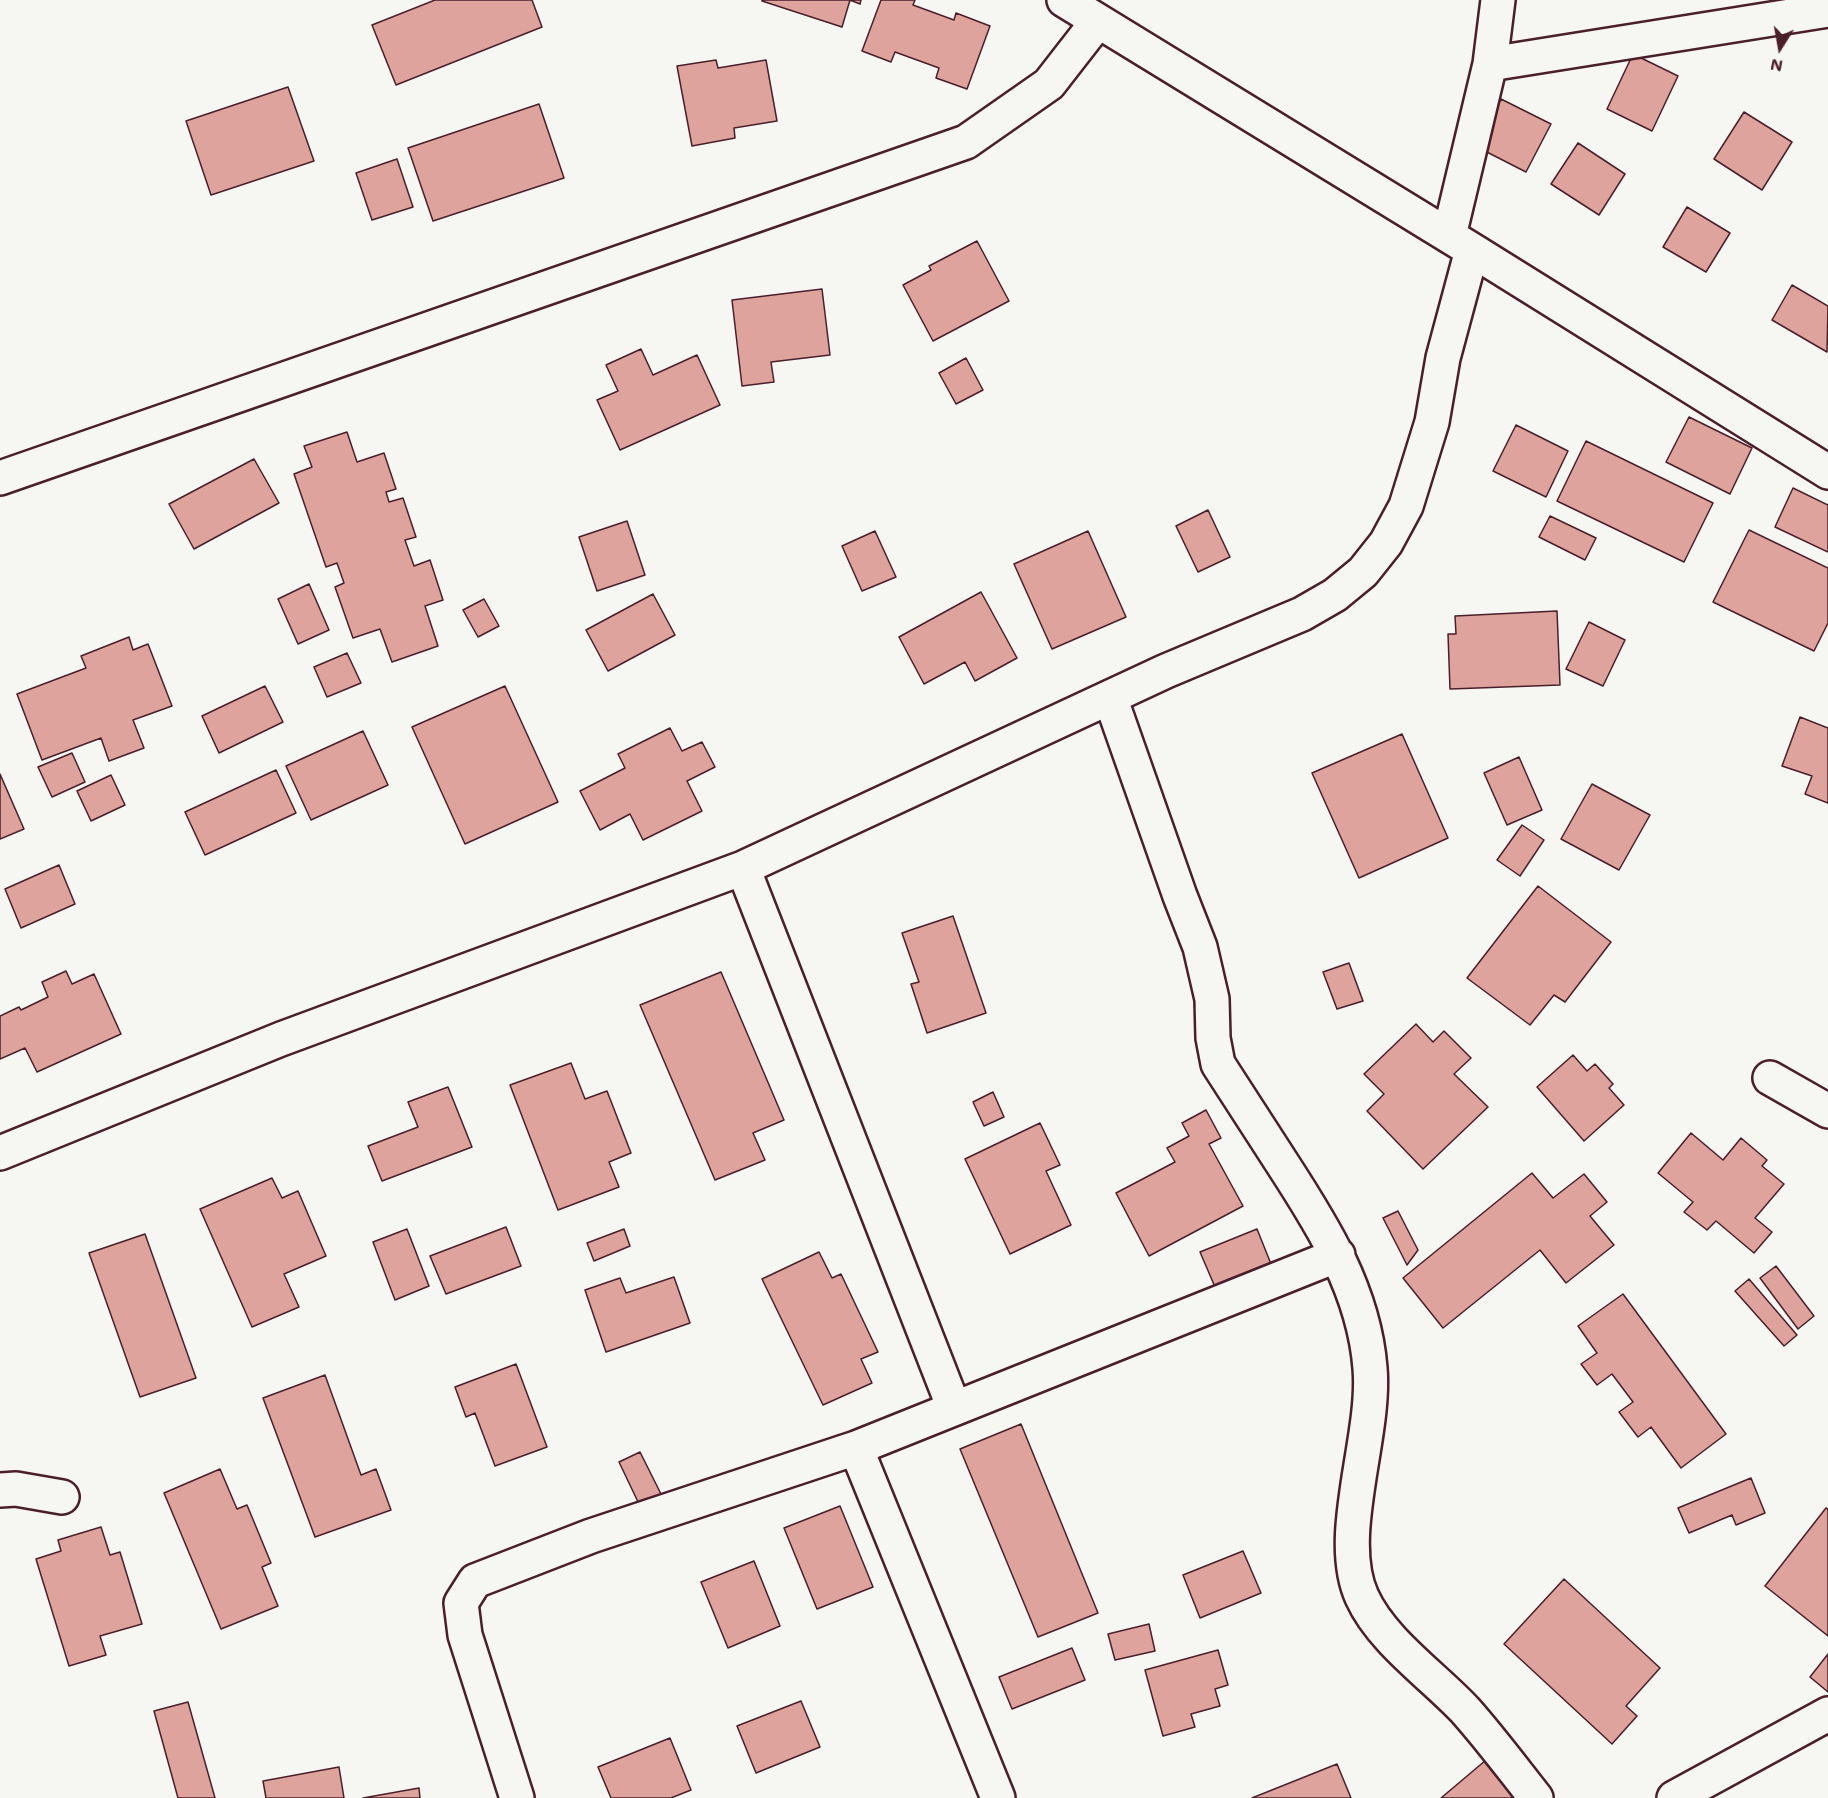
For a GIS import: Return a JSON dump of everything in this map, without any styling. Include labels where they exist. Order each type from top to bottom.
[{"type":"street","points":[[1064,0],[1828,472]]},
{"type":"street","points":[[0,1154],[281,1039],[742,868],[1166,671],[1302,614],[1335,595],[1363,572],[1386,543],[1406,506],[1432,422],[1460,243],[1472,144],[1490,64],[1498,0]]},
{"type":"street","points":[[1490,64],[1828,10]]},
{"type":"street","points":[[0,477],[966,142],[1049,84],[1098,21]]},
{"type":"street","points":[[1110,697],[1200,947],[1212,999],[1213,1038],[1218,1064],[1318,1217],[1338,1255],[1360,1309],[1370,1369],[1368,1429],[1353,1527],[1352,1560],[1361,1596],[1381,1628],[1465,1711],[1536,1798]]},
{"type":"street","points":[[742,868],[954,1408]]},
{"type":"street","points":[[1770,1078],[1828,1111]]},
{"type":"street","points":[[518,1798],[465,1635],[461,1603],[475,1581],[591,1536],[856,1448],[1338,1255]]},
{"type":"street","points":[[856,1448],[998,1798]]},
{"type":"street","points":[[0,1490],[16,1489],[62,1497]]},
{"type":"street","points":[[1674,1798],[1828,1714]]},
{"type":"building","points":[[435,0],[532,0],[542,27],[396,85],[372,25]]},
{"type":"building","points":[[762,0],[850,0],[842,27]]},
{"type":"building","points":[[881,0],[915,0],[913,5],[954,20],[956,13],[990,26],[967,89],[936,78],[939,68],[895,52],[891,62],[862,51]]},
{"type":"building","points":[[1633,54],[1678,76],[1652,131],[1607,109]]},
{"type":"building","points":[[716,60],[718,68],[766,60],[777,121],[734,128],[735,138],[692,146],[677,66]]},
{"type":"building","points":[[288,87],[314,161],[211,195],[186,121]]},
{"type":"building","points":[[1501,99],[1551,124],[1526,172],[1477,147]]},
{"type":"building","points":[[539,104],[564,178],[433,221],[408,148]]},
{"type":"building","points":[[1744,112],[1792,142],[1762,190],[1714,159]]},
{"type":"building","points":[[1578,143],[1625,174],[1599,215],[1551,184]]},
{"type":"building","points":[[397,159],[413,207],[372,220],[356,173]]},
{"type":"building","points":[[1687,207],[1730,233],[1706,272],[1663,247]]},
{"type":"building","points":[[977,241],[1009,301],[933,341],[903,285],[931,270],[929,266]]},
{"type":"building","points":[[1792,285],[1828,306],[1827,352],[1772,320]]},
{"type":"building","points":[[822,289],[830,355],[771,362],[774,382],[742,386],[732,300]]},
{"type":"building","points":[[641,349],[653,375],[697,355],[720,405],[620,450],[597,400],[618,391],[606,365]]},
{"type":"building","points":[[966,358],[983,390],[956,404],[939,373]]},
{"type":"building","points":[[1689,417],[1752,448],[1730,494],[1666,462]]},
{"type":"building","points":[[1516,425],[1568,451],[1546,497],[1493,471]]},
{"type":"building","points":[[347,432],[357,462],[384,453],[396,489],[386,492],[389,502],[403,498],[416,537],[405,540],[414,566],[430,560],[443,600],[425,606],[438,646],[392,662],[380,629],[353,638],[335,587],[344,583],[337,563],[326,567],[294,474],[312,467],[304,446]]},
{"type":"building","points":[[1586,441],[1713,503],[1684,562],[1557,501]]},
{"type":"building","points":[[254,459],[279,503],[194,549],[169,504]]},
{"type":"building","points":[[1793,488],[1828,505],[1828,552],[1775,527]]},
{"type":"building","points":[[1208,510],[1230,557],[1198,572],[1176,526]]},
{"type":"building","points":[[1550,516],[1596,538],[1585,560],[1539,537]]},
{"type":"building","points":[[627,521],[645,575],[597,591],[579,537]]},
{"type":"building","points":[[1749,530],[1828,568],[1828,623],[1814,651],[1713,602]]},
{"type":"building","points":[[875,531],[896,577],[862,591],[842,546]]},
{"type":"building","points":[[1088,531],[1126,617],[1052,649],[1014,564]]},
{"type":"building","points":[[309,584],[329,630],[298,644],[278,599]]},
{"type":"building","points":[[981,592],[1017,658],[975,681],[965,662],[924,684],[899,637]]},
{"type":"building","points":[[653,594],[675,635],[608,671],[586,630]]},
{"type":"building","points":[[484,599],[499,626],[478,637],[463,610]]},
{"type":"building","points":[[1557,611],[1560,685],[1450,689],[1448,634],[1456,634],[1455,616]]},
{"type":"building","points":[[1589,622],[1625,640],[1603,686],[1566,669]]},
{"type":"building","points":[[129,637],[133,650],[148,644],[172,706],[133,720],[144,748],[109,761],[101,738],[42,760],[17,694],[86,668],[81,656]]},
{"type":"building","points":[[347,653],[361,683],[327,697],[314,667]]},
{"type":"building","points":[[265,686],[283,722],[219,753],[202,716]]},
{"type":"building","points":[[505,686],[558,802],[465,844],[412,727]]},
{"type":"building","points":[[1800,717],[1828,728],[1828,803],[1805,794],[1812,776],[1782,766]]},
{"type":"building","points":[[670,728],[682,751],[702,742],[715,767],[687,781],[702,811],[643,840],[630,814],[600,830],[580,791],[625,768],[618,754]]},
{"type":"building","points":[[363,731],[388,785],[311,820],[286,766]]},
{"type":"building","points":[[1402,734],[1448,838],[1359,878],[1312,773]]},
{"type":"building","points":[[72,753],[85,782],[52,797],[38,767]]},
{"type":"building","points":[[1519,757],[1542,810],[1507,825],[1484,773]]},
{"type":"building","points":[[276,770],[296,813],[205,855],[185,812]]},
{"type":"building","points":[[0,774],[24,829],[0,839]]},
{"type":"building","points":[[111,775],[125,805],[91,821],[77,791]]},
{"type":"building","points":[[1592,784],[1650,815],[1619,870],[1561,839]]},
{"type":"building","points":[[1522,825],[1544,840],[1520,876],[1497,860]]},
{"type":"building","points":[[59,865],[75,904],[21,928],[5,889]]},
{"type":"building","points":[[1538,886],[1611,942],[1565,1002],[1554,995],[1530,1025],[1467,978]]},
{"type":"building","points":[[953,916],[986,1013],[927,1033],[911,984],[919,982],[902,933]]},
{"type":"building","points":[[1349,963],[1363,1001],[1337,1009],[1323,972]]},
{"type":"building","points":[[66,971],[72,984],[94,974],[121,1034],[37,1072],[25,1048],[0,1059],[0,1016],[19,1007],[21,1010],[48,997],[42,982]]},
{"type":"building","points":[[721,972],[784,1120],[753,1133],[765,1160],[715,1180],[640,1005]]},
{"type":"building","points":[[1416,1024],[1433,1042],[1444,1031],[1471,1058],[1454,1074],[1488,1107],[1423,1169],[1367,1111],[1384,1094],[1364,1074]]},
{"type":"building","points":[[1573,1055],[1587,1071],[1595,1064],[1613,1084],[1609,1088],[1624,1105],[1584,1141],[1537,1087]]},
{"type":"building","points":[[571,1063],[585,1099],[607,1091],[631,1153],[609,1162],[619,1187],[558,1210],[510,1085]]},
{"type":"building","points":[[448,1087],[472,1147],[382,1181],[368,1146],[418,1127],[408,1102]]},
{"type":"building","points":[[993,1092],[1004,1117],[984,1126],[973,1102]]},
{"type":"building","points":[[1206,1110],[1221,1138],[1209,1144],[1243,1206],[1149,1256],[1116,1193],[1175,1162],[1167,1148],[1189,1136],[1182,1123]]},
{"type":"building","points":[[1040,1123],[1060,1165],[1046,1171],[1071,1225],[1010,1254],[965,1159]]},
{"type":"building","points":[[1691,1133],[1723,1160],[1741,1138],[1767,1160],[1762,1166],[1784,1184],[1755,1218],[1772,1232],[1754,1253],[1716,1221],[1707,1230],[1684,1212],[1693,1202],[1658,1173]]},
{"type":"building","points":[[1532,1173],[1553,1198],[1584,1174],[1607,1202],[1590,1216],[1614,1245],[1566,1283],[1540,1250],[1443,1328],[1403,1278]]},
{"type":"building","points":[[272,1178],[282,1198],[298,1191],[326,1256],[284,1274],[299,1307],[252,1327],[200,1209]]},
{"type":"building","points":[[1398,1211],[1418,1250],[1407,1265],[1383,1218]]},
{"type":"building","points":[[506,1227],[521,1266],[446,1294],[430,1256]]},
{"type":"building","points":[[407,1229],[429,1286],[395,1300],[373,1242]]},
{"type":"building","points":[[624,1229],[630,1246],[594,1261],[587,1243]]},
{"type":"building","points":[[1257,1229],[1271,1264],[1215,1287],[1200,1252]]},
{"type":"building","points":[[145,1234],[196,1378],[140,1397],[89,1253]]},
{"type":"building","points":[[819,1252],[832,1278],[841,1274],[878,1352],[861,1359],[872,1383],[823,1405],[762,1279]]},
{"type":"building","points":[[1776,1266],[1814,1316],[1798,1329],[1760,1278]]},
{"type":"building","points":[[674,1277],[690,1323],[606,1352],[585,1290],[620,1278],[626,1293]]},
{"type":"building","points":[[1749,1279],[1797,1335],[1784,1346],[1735,1291]]},
{"type":"building","points":[[1623,1294],[1726,1434],[1681,1468],[1651,1427],[1638,1437],[1619,1412],[1633,1402],[1612,1374],[1597,1385],[1581,1364],[1597,1353],[1578,1326]]},
{"type":"building","points":[[516,1364],[547,1447],[495,1466],[475,1413],[466,1417],[455,1387]]},
{"type":"building","points":[[325,1375],[361,1475],[376,1469],[391,1510],[315,1537],[263,1398]]},
{"type":"building","points":[[1021,1424],[1098,1613],[1038,1637],[960,1449]]},
{"type":"building","points":[[640,1452],[661,1494],[639,1504],[619,1462]]},
{"type":"building","points":[[220,1469],[237,1509],[247,1505],[271,1563],[262,1567],[278,1606],[221,1629],[164,1493]]},
{"type":"building","points":[[1751,1478],[1765,1513],[1736,1525],[1732,1515],[1689,1533],[1678,1508]]},
{"type":"building","points":[[840,1506],[873,1587],[817,1609],[784,1528]]},
{"type":"building","points":[[1826,1508],[1828,1509],[1828,1636],[1765,1586]]},
{"type":"building","points":[[101,1527],[110,1555],[120,1552],[142,1624],[100,1636],[106,1655],[69,1666],[36,1559],[61,1551],[58,1540]]},
{"type":"building","points":[[1243,1551],[1261,1593],[1200,1618],[1183,1575]]},
{"type":"building","points":[[754,1561],[780,1626],[728,1648],[701,1582]]},
{"type":"building","points":[[1564,1579],[1660,1668],[1626,1706],[1637,1716],[1612,1744],[1504,1644]]},
{"type":"building","points":[[1149,1624],[1155,1651],[1115,1660],[1108,1634]]},
{"type":"building","points":[[1072,1648],[1085,1680],[1012,1709],[999,1677]]},
{"type":"building","points":[[1218,1650],[1228,1685],[1215,1689],[1220,1706],[1191,1714],[1195,1727],[1163,1736],[1145,1670]]},
{"type":"building","points":[[1828,1654],[1828,1692],[1810,1677]]},
{"type":"building","points":[[801,1701],[820,1747],[756,1773],[737,1726]]},
{"type":"building","points":[[188,1702],[215,1798],[178,1798],[154,1711]]},
{"type":"building","points":[[670,1738],[691,1790],[671,1798],[611,1798],[598,1767]]},
{"type":"building","points":[[1486,1760],[1519,1798],[1441,1798]]},
{"type":"building","points":[[1337,1764],[1351,1798],[1252,1798]]},
{"type":"building","points":[[339,1767],[344,1798],[266,1798],[263,1781]]},
{"type":"building","points":[[419,1788],[420,1798],[363,1798]]}]
